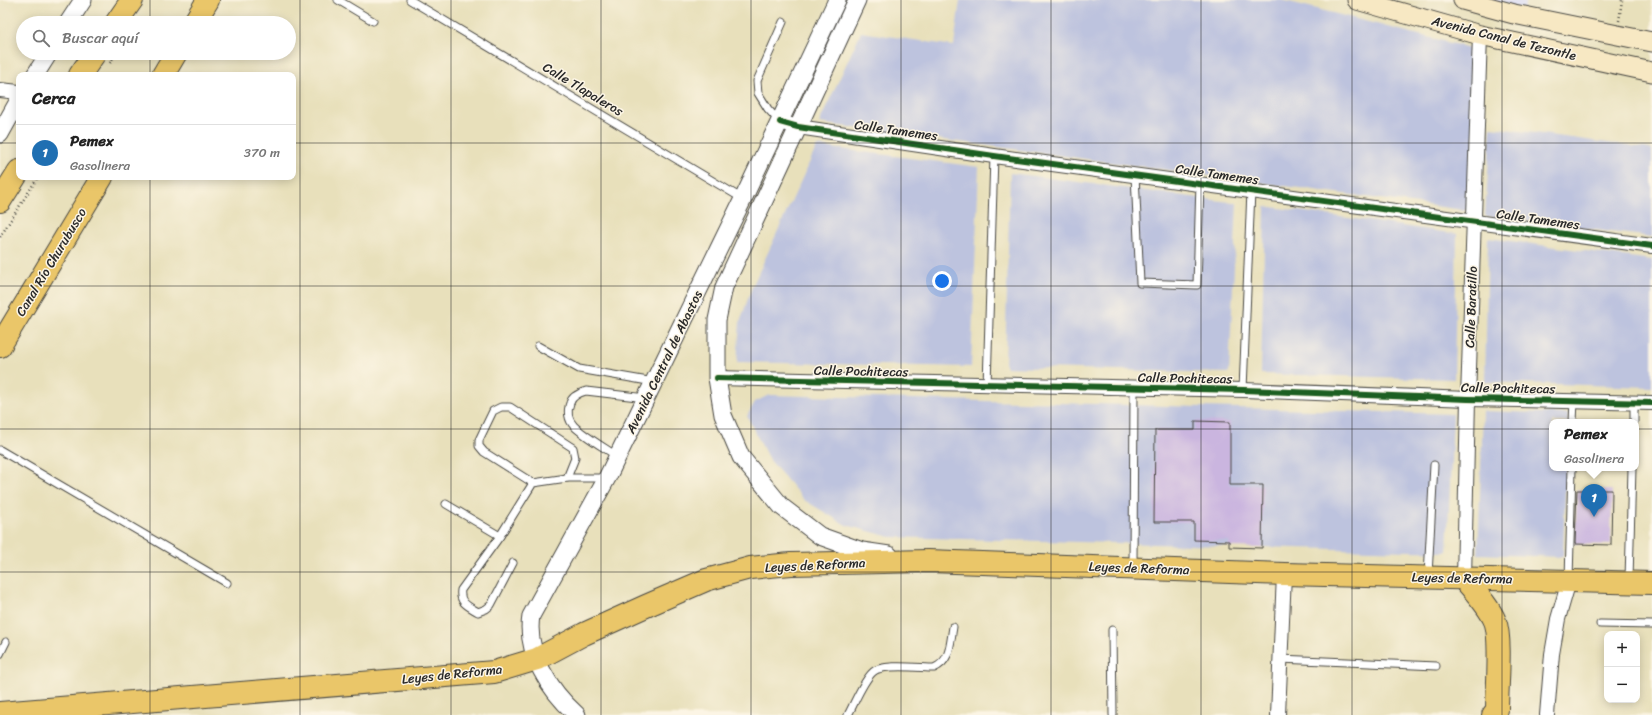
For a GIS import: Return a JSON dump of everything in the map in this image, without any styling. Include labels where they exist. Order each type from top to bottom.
[{"type":"main road","points":[[121,16],[132,0]]},
{"type":"main road","points":[[198,16],[208,0]]},
{"type":"main road","name":"Avenida Canal de Tezontle","points":[[1463,0],[1514,14],[1652,42]]},
{"type":"main road","name":"Avenida Canal de Tezontle","points":[[1370,2],[1480,35],[1652,72]]},
{"type":"main road","points":[[82,72],[90,60]]},
{"type":"main road","points":[[165,72],[172,60]]},
{"type":"main road","points":[[0,201],[16,176]]},
{"type":"main road","name":"Canal Río Churubusco","points":[[0,346],[100,180]]},
{"type":"main road","name":"Leyes de Reforma","points":[[0,713],[494,672],[537,659],[584,634],[706,580],[750,568],[792,564],[928,561],[1284,574],[1652,583]]},
{"type":"main road","points":[[1464,579],[1487,606],[1495,621],[1498,634],[1496,710],[1494,715]]},
{"type":"street","points":[[73,16],[83,0]]},
{"type":"street","name":"Avenida Central de Abastos","points":[[577,715],[563,702],[551,687],[537,659],[531,641],[529,628],[531,616],[608,478],[838,0]]},
{"type":"street","name":"Avenida Central de Abastos","points":[[857,0],[724,287],[717,320],[716,378],[723,415],[741,457],[782,507],[820,536],[862,551],[928,561]]},
{"type":"street","name":"Calle Baratillo","points":[[1464,579],[1468,399],[1480,35]]},
{"type":"street","points":[[37,72],[45,60]]},
{"type":"street","points":[[0,90],[16,92]]},
{"type":"street","points":[[0,134],[16,105]]},
{"type":"street","name":"Calle Tamemes","points":[[780,122],[798,127],[994,156],[1652,246]]},
{"type":"street","name":"Calle Pochitecas","points":[[716,378],[1134,387],[1468,399],[1652,403]]},
{"type":"street","points":[[1278,715],[1284,574]]},
{"type":"street","points":[[1547,715],[1552,654],[1558,619],[1569,581]]},
{"type":"lane","points":[[338,0],[373,21]]},
{"type":"lane","name":"Calle Tlapaleros","points":[[410,0],[743,200]]},
{"type":"lane","points":[[780,122],[768,109],[758,93],[757,81],[783,22]]},
{"type":"lane","points":[[987,384],[994,156]]},
{"type":"lane","points":[[1135,175],[1140,283],[1197,285],[1200,183]]},
{"type":"lane","points":[[1243,390],[1250,190]]},
{"type":"lane","points":[[538,346],[579,369],[654,382]]},
{"type":"lane","points":[[1133,568],[1134,387]]},
{"type":"lane","points":[[618,457],[573,426],[568,416],[568,408],[571,400],[578,393],[586,391],[647,398]]},
{"type":"lane","points":[[1573,419],[1574,401]]},
{"type":"lane","points":[[1634,402],[1634,419]]},
{"type":"lane","points":[[567,478],[575,458],[573,448],[510,407],[501,407],[494,411],[478,440],[479,446],[484,452],[532,483],[567,478],[608,478]]},
{"type":"lane","points":[[0,450],[227,583]]},
{"type":"lane","points":[[1428,578],[1434,465]]},
{"type":"lane","points":[[1569,581],[1572,471]]},
{"type":"lane","points":[[1629,582],[1632,471]]},
{"type":"lane","points":[[513,563],[492,605],[486,610],[478,612],[465,605],[460,596],[461,590],[500,536],[532,483]]},
{"type":"lane","points":[[446,504],[500,536]]},
{"type":"lane","points":[[1600,624],[1652,625]]},
{"type":"lane","points":[[848,715],[868,677],[874,670],[884,667],[934,668],[941,665],[947,658],[952,627]]},
{"type":"lane","points":[[1112,630],[1113,715]]},
{"type":"lane","points":[[0,654],[6,642]]},
{"type":"lane","points":[[1280,660],[1436,666]]},
{"type":"path","points":[[1617,35],[1622,0]]},
{"type":"path","points":[[0,237],[36,180]]},
{"type":"shaded area","points":[[960,0],[1282,0],[1478,50],[1471,211],[819,123],[861,32],[954,46]]},
{"type":"shaded area","points":[[1486,0],[1526,0],[1524,9]]},
{"type":"shaded area","points":[[1491,127],[1652,149],[1652,237],[1485,216]]},
{"type":"shaded area","points":[[817,146],[979,167],[971,367],[737,362],[740,322],[752,287]]},
{"type":"shaded area","points":[[1010,173],[1237,203],[1229,373],[1005,367]]},
{"type":"shaded area","points":[[1265,206],[1457,234],[1454,379],[1261,374]]},
{"type":"shaded area","points":[[1488,238],[1652,260],[1652,387],[1485,382]]},
{"type":"shaded area","points":[[769,395],[1453,414],[1447,552],[891,537],[846,525],[804,500],[768,458],[747,416],[755,402]]},
{"type":"shaded area","points":[[1483,411],[1568,414],[1568,419],[1549,419],[1549,471],[1566,471],[1563,557],[1478,554]]},
{"type":"building","points":[[1195,421],[1230,422],[1230,485],[1263,485],[1262,548],[1229,547],[1229,541],[1194,540],[1194,522],[1154,522],[1155,430],[1195,430]]},
{"type":"building","points":[[1577,490],[1612,490],[1611,545],[1575,544]]},
{"type":"cycle path","points":[[780,122],[798,127],[994,156],[1652,246]]},
{"type":"cycle path","points":[[717,378],[1243,390],[1468,399],[1652,403]]},
{"type":"place","name":"Pemex","points":[[1594,517]]}]
